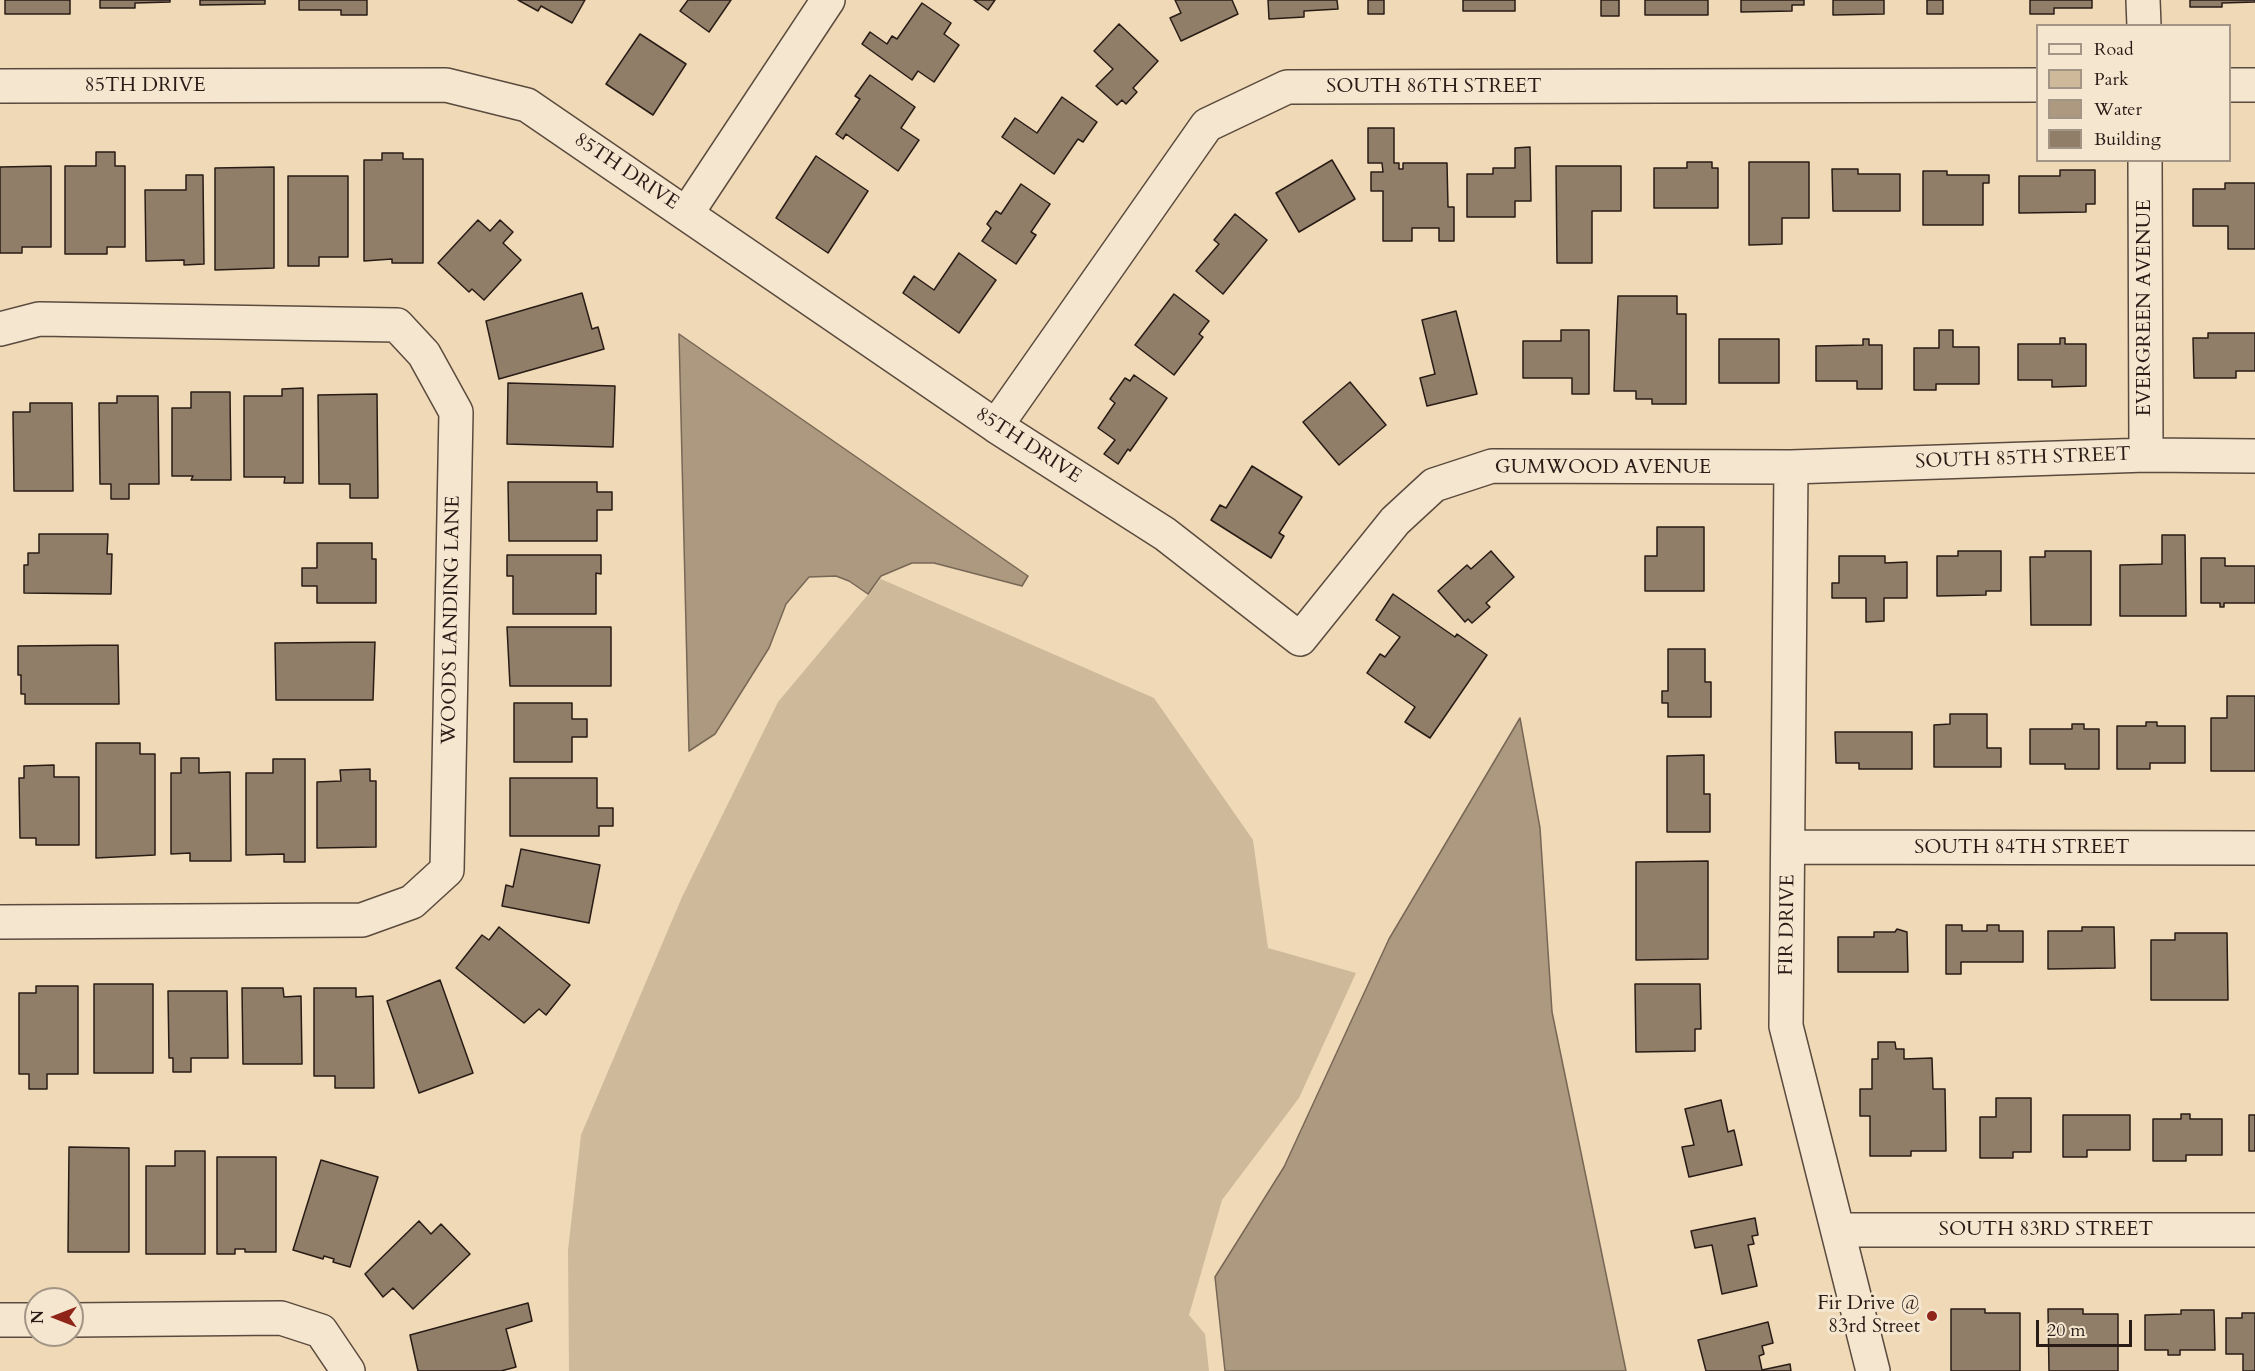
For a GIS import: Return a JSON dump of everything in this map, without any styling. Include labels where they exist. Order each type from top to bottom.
[{"type":"street","points":[[687,213],[828,0]]},
{"type":"street","points":[[2144,0],[2144,24]]},
{"type":"street","name":"85TH DRIVE","points":[[0,86],[446,85],[527,105],[996,426],[1165,534]]},
{"type":"street","name":"SOUTH 86TH STREET","points":[[996,426],[1207,125],[1287,87],[2036,85]]},
{"type":"street","points":[[2231,85],[2255,85]]},
{"type":"street","name":"EVERGREEN AVENUE","points":[[2145,162],[2146,455]]},
{"type":"street","name":"WOODS LANDING LANE","points":[[0,329],[39,319],[397,325],[424,354],[456,412],[447,870],[412,902],[362,920],[0,922]]},
{"type":"street","name":"SOUTH 85TH STREET","points":[[1791,468],[2146,455],[2255,456]]},
{"type":"street","name":"GUMWOOD AVENUE","points":[[1165,534],[1300,639],[1395,521],[1434,485],[1492,466],[1791,468]]},
{"type":"street","name":"FIR DRIVE","points":[[1791,468],[1786,1026],[1873,1371]]},
{"type":"street","name":"SOUTH 84TH STREET","points":[[1788,847],[2255,848]]},
{"type":"street","name":"SOUTH 83RD STREET","points":[[1838,1230],[2255,1230]]},
{"type":"street","points":[[84,1320],[281,1318],[321,1331],[348,1371]]},
{"type":"street","points":[[0,1320],[24,1320]]},
{"type":"green space","points":[[881,579],[1154,698],[1253,840],[1268,948],[1356,973],[1299,1098],[1222,1200],[1189,1315],[1205,1334],[1209,1371],[569,1371],[568,1250],[581,1135],[682,897],[778,702]]},
{"type":"water","points":[[679,334],[1028,576],[1022,586],[934,563],[912,563],[881,576],[868,594],[849,581],[836,576],[809,577],[786,604],[769,648],[715,734],[689,751]]},
{"type":"water","points":[[1520,718],[1540,828],[1552,1012],[1626,1371],[1225,1371],[1215,1277],[1284,1167],[1389,939]]},
{"type":"building","points":[[5,0],[70,0],[70,14],[5,14]]},
{"type":"building","points":[[100,0],[170,0],[170,2],[135,3],[135,8],[100,8]]},
{"type":"building","points":[[200,0],[265,0],[265,4],[200,5]]},
{"type":"building","points":[[299,0],[367,0],[367,15],[341,15],[341,10],[299,10]]},
{"type":"building","points":[[518,0],[585,0],[572,23],[541,6],[538,11]]},
{"type":"building","points":[[688,0],[731,0],[709,32],[680,11]]},
{"type":"building","points":[[974,0],[995,0],[988,10]]},
{"type":"building","points":[[1175,0],[1232,0],[1238,14],[1181,41],[1170,18],[1181,13]]},
{"type":"building","points":[[1268,0],[1337,0],[1338,9],[1304,11],[1304,17],[1269,19]]},
{"type":"building","points":[[1368,0],[1384,0],[1384,14],[1368,14]]},
{"type":"building","points":[[1463,0],[1515,0],[1515,11],[1463,11]]},
{"type":"building","points":[[1601,0],[1619,0],[1619,16],[1601,16]]},
{"type":"building","points":[[1645,0],[1708,0],[1708,15],[1645,15]]},
{"type":"building","points":[[1741,0],[1804,0],[1804,5],[1792,5],[1792,11],[1741,12]]},
{"type":"building","points":[[1833,0],[1884,0],[1884,14],[1833,15]]},
{"type":"building","points":[[1927,0],[1943,0],[1943,14],[1927,14]]},
{"type":"building","points":[[2030,0],[2092,0],[2092,8],[2054,8],[2054,14],[2030,14]]},
{"type":"building","points":[[2190,0],[2255,0],[2255,2],[2222,3],[2222,7],[2190,7]]},
{"type":"building","points":[[922,3],[951,23],[944,34],[959,45],[934,82],[918,71],[912,80],[862,44],[870,32],[887,44],[892,36],[897,39]]},
{"type":"building","points":[[1119,24],[1158,61],[1133,88],[1137,92],[1126,104],[1122,100],[1117,105],[1096,86],[1113,69],[1094,51]]},
{"type":"building","points":[[640,34],[686,64],[653,115],[606,84]]},
{"type":"building","points":[[870,75],[915,107],[901,128],[919,140],[898,171],[846,134],[843,139],[836,134],[860,99],[855,96]]},
{"type":"building","points":[[1062,97],[1097,122],[1083,142],[1078,139],[1054,174],[1002,137],[1015,118],[1037,133]]},
{"type":"building","points":[[1368,128],[1394,128],[1394,163],[1399,163],[1399,169],[1403,169],[1403,163],[1447,163],[1448,207],[1454,207],[1454,241],[1439,241],[1439,228],[1412,228],[1412,241],[1383,241],[1383,191],[1371,191],[1371,172],[1383,172],[1382,163],[1368,163]]},
{"type":"building","points":[[1530,147],[1531,201],[1515,201],[1515,217],[1467,217],[1467,174],[1493,174],[1493,168],[1515,168],[1515,148]]},
{"type":"building","points":[[96,152],[115,152],[115,166],[125,166],[125,247],[107,247],[107,254],[65,254],[65,166],[96,166]]},
{"type":"building","points":[[382,153],[403,153],[403,159],[423,159],[423,263],[392,263],[392,259],[364,261],[364,160],[382,160]]},
{"type":"building","points":[[816,156],[868,191],[828,253],[776,218]]},
{"type":"building","points":[[1332,160],[1355,199],[1299,232],[1276,193]]},
{"type":"building","points":[[1687,162],[1712,162],[1712,168],[1718,168],[1718,208],[1654,208],[1654,168],[1687,168]]},
{"type":"building","points":[[1749,162],[1809,162],[1809,218],[1782,218],[1782,244],[1749,245]]},
{"type":"building","points":[[51,166],[51,247],[22,247],[22,253],[0,253],[0,167]]},
{"type":"building","points":[[1556,166],[1621,166],[1621,211],[1592,211],[1592,263],[1557,263]]},
{"type":"building","points":[[274,167],[274,268],[215,270],[215,168]]},
{"type":"building","points":[[1832,169],[1858,169],[1858,174],[1900,174],[1900,211],[1833,211]]},
{"type":"building","points":[[2060,170],[2095,170],[2095,204],[2086,204],[2086,212],[2019,213],[2019,176],[2060,176]]},
{"type":"building","points":[[1923,171],[1947,171],[1947,175],[1989,175],[1989,183],[1983,183],[1983,225],[1923,225]]},
{"type":"building","points":[[186,175],[203,175],[204,264],[184,265],[184,260],[146,261],[145,190],[186,190]]},
{"type":"building","points":[[288,176],[348,176],[348,257],[319,257],[319,266],[288,266]]},
{"type":"building","points":[[2225,183],[2255,183],[2255,249],[2228,249],[2228,226],[2193,226],[2193,189],[2225,189]]},
{"type":"building","points":[[1021,184],[1050,204],[1031,232],[1036,235],[1016,264],[982,241],[991,228],[987,224],[996,211],[1001,214]]},
{"type":"building","points":[[1235,214],[1267,240],[1223,294],[1196,271],[1219,244],[1214,240]]},
{"type":"building","points":[[478,220],[490,231],[500,220],[513,232],[503,243],[521,260],[484,300],[472,289],[469,292],[438,263]]},
{"type":"building","points":[[959,253],[996,280],[959,333],[903,293],[914,276],[934,290]]},
{"type":"building","points":[[582,293],[592,329],[598,327],[604,349],[499,379],[486,321]]},
{"type":"building","points":[[1174,294],[1209,321],[1199,334],[1203,337],[1174,375],[1135,345]]},
{"type":"building","points":[[1618,296],[1677,296],[1677,314],[1686,314],[1686,404],[1652,404],[1652,399],[1636,399],[1636,391],[1614,391]]},
{"type":"building","points":[[1456,311],[1477,394],[1427,406],[1420,378],[1435,374],[1422,320]]},
{"type":"building","points":[[1561,330],[1589,330],[1589,394],[1572,394],[1572,378],[1523,378],[1523,341],[1561,341]]},
{"type":"building","points":[[1939,330],[1953,330],[1953,347],[1979,347],[1979,384],[1936,384],[1936,390],[1914,390],[1914,348],[1939,348]]},
{"type":"building","points":[[2208,333],[2255,333],[2255,371],[2236,371],[2236,378],[2194,378],[2193,338],[2208,338]]},
{"type":"building","points":[[2060,338],[2065,338],[2065,344],[2086,344],[2086,386],[2052,387],[2052,380],[2018,380],[2018,344],[2060,344]]},
{"type":"building","points":[[1719,339],[1779,339],[1779,383],[1719,383]]},
{"type":"building","points":[[1863,339],[1869,339],[1869,345],[1882,345],[1882,389],[1857,389],[1857,381],[1816,381],[1816,346],[1863,345]]},
{"type":"building","points":[[1134,375],[1167,398],[1130,451],[1128,449],[1118,464],[1104,454],[1115,440],[1098,428],[1115,403],[1110,399],[1125,378],[1130,381]]},
{"type":"building","points":[[1350,382],[1386,425],[1339,465],[1303,422]]},
{"type":"building","points":[[508,383],[615,386],[613,447],[507,444]]},
{"type":"building","points":[[303,388],[303,483],[284,483],[285,477],[244,477],[244,396],[282,396],[282,389]]},
{"type":"building","points":[[191,392],[230,392],[231,480],[191,480],[193,476],[172,476],[172,408],[191,408]]},
{"type":"building","points":[[377,394],[378,498],[350,498],[350,484],[319,484],[318,395]]},
{"type":"building","points":[[117,396],[158,396],[159,484],[129,484],[129,499],[111,499],[111,484],[100,484],[99,403],[117,403]]},
{"type":"building","points":[[30,403],[72,403],[73,491],[14,491],[13,412],[30,412]]},
{"type":"building","points":[[1252,466],[1302,497],[1279,533],[1284,536],[1271,558],[1211,520],[1220,505],[1226,508]]},
{"type":"building","points":[[508,482],[597,482],[597,492],[612,492],[612,510],[597,510],[597,541],[509,541]]},
{"type":"building","points":[[1657,527],[1704,527],[1704,591],[1645,591],[1645,556],[1657,556]]},
{"type":"building","points":[[39,534],[108,534],[107,554],[112,554],[111,594],[24,593],[24,565],[28,565],[28,553],[39,553]]},
{"type":"building","points":[[2162,535],[2185,535],[2186,616],[2120,616],[2120,565],[2162,564]]},
{"type":"building","points":[[317,543],[372,543],[372,559],[376,559],[376,603],[317,603],[317,586],[302,586],[302,568],[317,568]]},
{"type":"building","points":[[1491,551],[1514,577],[1486,603],[1490,607],[1472,623],[1468,619],[1465,622],[1438,591],[1467,565],[1471,569]]},
{"type":"building","points":[[1958,551],[2001,551],[2001,591],[1986,591],[1986,595],[1937,596],[1937,556],[1958,556]]},
{"type":"building","points":[[2045,551],[2091,551],[2091,625],[2031,625],[2030,557],[2045,557]]},
{"type":"building","points":[[507,555],[601,555],[601,574],[596,573],[596,614],[513,614],[513,576],[507,576]]},
{"type":"building","points":[[1839,556],[1885,556],[1885,563],[1907,562],[1907,598],[1884,598],[1884,621],[1866,622],[1866,598],[1832,598],[1832,583],[1839,583]]},
{"type":"building","points":[[2201,558],[2225,558],[2225,566],[2255,566],[2255,603],[2224,603],[2224,607],[2220,607],[2220,603],[2201,603]]},
{"type":"building","points":[[1393,594],[1455,637],[1457,634],[1487,655],[1430,738],[1405,722],[1415,707],[1367,673],[1380,654],[1385,657],[1400,637],[1376,620]]},
{"type":"building","points":[[507,627],[611,627],[611,686],[510,686]]},
{"type":"building","points":[[375,642],[373,700],[276,700],[275,643]]},
{"type":"building","points":[[118,645],[119,704],[25,704],[25,694],[21,694],[21,675],[18,675],[18,646]]},
{"type":"building","points":[[1668,649],[1705,649],[1705,682],[1711,682],[1711,717],[1668,717],[1668,703],[1662,703],[1662,691],[1668,691]]},
{"type":"building","points":[[2227,696],[2255,696],[2255,771],[2211,771],[2211,718],[2227,718]]},
{"type":"building","points":[[514,703],[572,703],[572,719],[587,719],[587,737],[572,737],[572,762],[514,762]]},
{"type":"building","points":[[1950,714],[1987,714],[1987,748],[2001,748],[2001,767],[1934,767],[1934,725],[1950,724]]},
{"type":"building","points":[[2146,722],[2157,722],[2157,726],[2185,726],[2185,763],[2150,763],[2150,769],[2117,769],[2117,726],[2146,726]]},
{"type":"building","points":[[2072,724],[2084,724],[2084,729],[2099,729],[2099,769],[2065,769],[2065,764],[2030,764],[2030,729],[2072,729]]},
{"type":"building","points":[[1835,732],[1912,732],[1912,769],[1859,769],[1859,763],[1836,763]]},
{"type":"building","points":[[96,743],[140,743],[140,754],[155,754],[155,855],[96,858]]},
{"type":"building","points":[[1704,755],[1704,794],[1710,794],[1710,832],[1667,832],[1667,756]]},
{"type":"building","points":[[181,758],[199,758],[199,773],[230,772],[231,861],[190,861],[190,853],[171,854],[171,773],[181,773]]},
{"type":"building","points":[[273,759],[305,759],[305,862],[284,862],[284,854],[246,855],[246,773],[273,773]]},
{"type":"building","points":[[54,765],[54,777],[79,777],[79,845],[36,845],[36,838],[20,838],[19,778],[24,778],[24,766]]},
{"type":"building","points":[[370,769],[370,781],[376,781],[376,847],[317,848],[317,782],[341,781],[340,770]]},
{"type":"building","points":[[510,778],[597,778],[597,808],[613,808],[613,826],[599,826],[599,836],[510,836]]},
{"type":"building","points":[[521,849],[600,865],[589,923],[502,906],[506,885],[513,887]]},
{"type":"building","points":[[1708,861],[1708,959],[1636,960],[1636,862]]},
{"type":"building","points":[[1946,925],[1962,925],[1962,931],[1987,931],[1987,925],[1999,925],[1999,931],[2023,931],[2023,962],[1961,962],[1961,974],[1946,974]]},
{"type":"building","points":[[499,927],[570,985],[546,1015],[539,1009],[524,1023],[456,968],[482,935],[489,940]]},
{"type":"building","points":[[2082,927],[2114,927],[2115,968],[2048,969],[2048,931],[2082,931]]},
{"type":"building","points":[[1897,929],[1907,932],[1908,972],[1838,972],[1838,937],[1874,937],[1874,932],[1895,932]]},
{"type":"building","points":[[2175,933],[2227,933],[2228,1000],[2151,1000],[2151,940],[2175,940]]},
{"type":"building","points":[[440,980],[473,1073],[419,1093],[387,1001]]},
{"type":"building","points":[[94,984],[153,984],[153,1073],[94,1073]]},
{"type":"building","points":[[1635,984],[1700,984],[1701,1029],[1695,1029],[1695,1051],[1636,1052]]},
{"type":"building","points":[[36,986],[78,986],[78,1074],[47,1074],[47,1089],[29,1089],[29,1074],[19,1074],[19,993],[36,993]]},
{"type":"building","points":[[242,988],[283,988],[284,997],[301,996],[302,1064],[243,1064]]},
{"type":"building","points":[[314,988],[356,988],[356,997],[373,996],[374,1088],[335,1088],[335,1076],[314,1076]]},
{"type":"building","points":[[168,991],[227,991],[228,1058],[191,1058],[191,1072],[173,1072],[173,1058],[169,1058]]},
{"type":"building","points":[[1878,1042],[1895,1042],[1896,1049],[1904,1049],[1904,1059],[1932,1058],[1933,1089],[1945,1089],[1946,1151],[1911,1151],[1911,1156],[1870,1156],[1870,1116],[1860,1116],[1860,1089],[1872,1089],[1872,1059],[1878,1059]]},
{"type":"building","points":[[1996,1098],[2031,1098],[2031,1152],[2013,1152],[2013,1158],[1980,1158],[1980,1117],[1996,1117]]},
{"type":"building","points":[[1721,1100],[1728,1132],[1734,1130],[1742,1165],[1689,1177],[1682,1147],[1694,1145],[1685,1109]]},
{"type":"building","points":[[2181,1114],[2190,1114],[2190,1119],[2222,1119],[2222,1155],[2186,1155],[2186,1161],[2153,1161],[2153,1119],[2181,1119]]},
{"type":"building","points":[[2063,1115],[2130,1115],[2130,1150],[2087,1150],[2087,1157],[2063,1157]]},
{"type":"building","points":[[2249,1115],[2255,1115],[2255,1151],[2249,1151]]},
{"type":"building","points":[[69,1147],[129,1148],[129,1252],[68,1252]]},
{"type":"building","points":[[175,1151],[205,1151],[205,1254],[146,1254],[146,1166],[175,1166]]},
{"type":"building","points":[[217,1157],[276,1157],[276,1252],[245,1252],[245,1249],[235,1249],[235,1254],[217,1254]]},
{"type":"building","points":[[321,1160],[378,1177],[350,1267],[333,1262],[334,1259],[324,1256],[323,1259],[293,1250]]},
{"type":"building","points":[[1755,1218],[1758,1235],[1752,1236],[1754,1244],[1748,1245],[1757,1286],[1722,1294],[1712,1245],[1695,1248],[1691,1231]]},
{"type":"building","points":[[419,1221],[431,1234],[441,1224],[470,1254],[413,1309],[393,1288],[383,1297],[365,1274]]},
{"type":"building","points":[[528,1303],[532,1321],[506,1329],[516,1367],[501,1371],[418,1371],[410,1335]]},
{"type":"building","points":[[1951,1309],[1985,1309],[1985,1313],[2020,1313],[2020,1371],[1951,1371]]},
{"type":"building","points":[[2048,1309],[2083,1309],[2083,1314],[2118,1314],[2118,1371],[2049,1371]]},
{"type":"building","points":[[2181,1310],[2214,1310],[2215,1350],[2180,1350],[2180,1355],[2168,1355],[2168,1350],[2145,1350],[2145,1315],[2181,1314]]},
{"type":"building","points":[[2242,1313],[2255,1313],[2255,1371],[2243,1371],[2243,1354],[2226,1354],[2226,1318],[2242,1318]]},
{"type":"building","points":[[1768,1322],[1773,1343],[1762,1346],[1764,1354],[1759,1356],[1762,1370],[1790,1364],[1791,1371],[1706,1371],[1698,1340]]},
{"type":"place","name":"Fir Drive @ 83rd Street","points":[[1932,1316]]}]
